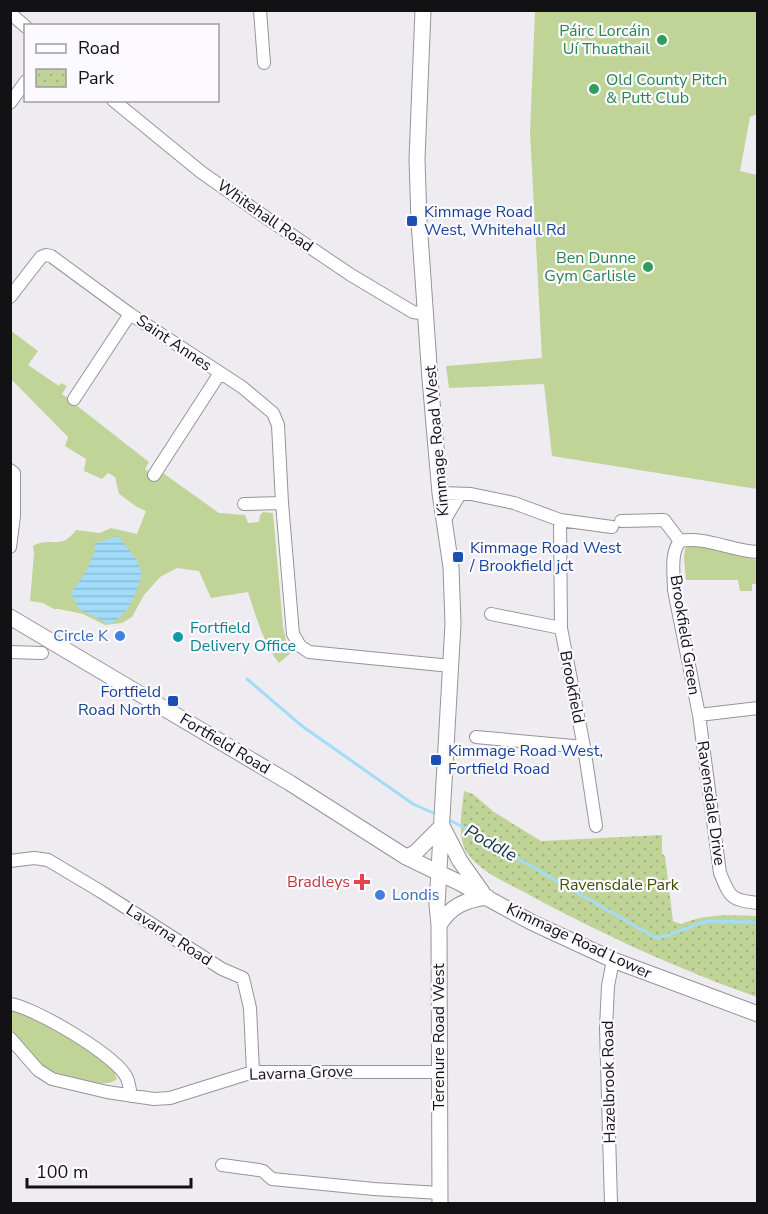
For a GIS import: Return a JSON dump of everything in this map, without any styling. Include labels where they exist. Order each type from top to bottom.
[{"type":"main road","name":"Kimmage Road West","points":[[423,10],[417,159],[419,221],[440,493],[451,567],[453,624],[438,872]]},
{"type":"main road","name":"Fortfield Road","points":[[10,617],[290,783],[406,857],[438,872]]},
{"type":"main road","points":[[406,857],[415,853],[441,825],[460,861],[486,897],[461,903],[446,914],[439,925]]},
{"type":"main road","name":"Kimmage Road Lower","points":[[438,872],[531,922],[613,960],[758,1014]]},
{"type":"main road","name":"Terenure Road West","points":[[438,872],[440,1198]]},
{"type":"street","points":[[260,10],[264,63]]},
{"type":"street","points":[[10,13],[24,25]]},
{"type":"street","points":[[10,103],[24,84]]},
{"type":"street","name":"Whitehall Road","points":[[114,102],[201,172],[268,219],[392,300],[413,312],[427,314]]},
{"type":"street","name":"Saint Annes","points":[[10,297],[41,257],[51,256],[130,314],[242,387],[273,412],[278,425],[293,634],[300,646],[309,652],[452,666]]},
{"type":"street","points":[[74,399],[130,314]]},
{"type":"street","points":[[154,474],[220,373]]},
{"type":"street","points":[[10,470],[14,473],[14,516],[10,547]]},
{"type":"street","points":[[440,493],[471,494],[514,503],[560,520],[616,524],[664,520],[680,541],[691,539],[740,551],[758,552]]},
{"type":"street","points":[[444,521],[460,494]]},
{"type":"street","points":[[244,504],[282,502]]},
{"type":"street","name":"Brookfield","points":[[560,520],[561,628],[584,747],[596,826]]},
{"type":"street","name":"Brookfield Green","points":[[680,541],[674,551],[674,590],[699,715],[758,708]]},
{"type":"street","name":"Brookfield","points":[[491,614],[561,628]]},
{"type":"street","points":[[10,652],[42,654]]},
{"type":"street","name":"Ravensdale Drive","points":[[699,715],[720,873],[728,894],[739,901],[758,903]]},
{"type":"street","name":"Brookfield","points":[[476,737],[584,747]]},
{"type":"street","name":"Lavarna Road","points":[[10,861],[34,858],[48,860],[222,969],[243,978],[250,1008],[254,1072]]},
{"type":"street","name":"Hazelbrook Road","points":[[611,1203],[606,1028],[608,986],[613,960]]},
{"type":"street","points":[[10,1004],[52,1020],[100,1051],[127,1076],[131,1096]]},
{"type":"street","name":"Lavarna Grove","points":[[10,1038],[38,1070],[52,1079],[154,1099],[170,1098],[254,1072],[438,1072]]},
{"type":"street","points":[[222,1166],[263,1171],[272,1179],[440,1198]]},
{"type":"green space","name":"Ben Dunne Gym Carlisle","points":[[535,11],[757,11],[757,114],[750,117],[740,171],[757,175],[757,489],[552,456],[544,384],[449,388],[446,366],[542,358],[530,132]]},
{"type":"green space","points":[[10,330],[38,351],[28,365],[59,386],[61,383],[67,386],[62,394],[149,462],[145,469],[158,480],[163,473],[219,513],[245,515],[248,523],[259,522],[263,512],[273,513],[283,626],[286,641],[292,652],[279,663],[264,638],[248,592],[211,598],[199,571],[177,568],[160,577],[144,595],[132,617],[122,623],[105,625],[83,614],[54,609],[43,603],[30,601],[33,546],[45,542],[60,542],[76,530],[100,533],[111,528],[137,534],[146,511],[119,494],[115,477],[108,473],[102,479],[84,471],[86,459],[65,446],[68,437],[11,379]]},
{"type":"green space","points":[[695,545],[757,560],[757,584],[752,584],[752,591],[740,591],[738,580],[686,580],[685,548]]},
{"type":"green space","name":"Ravensdale Park","points":[[464,791],[473,794],[494,812],[541,841],[662,835],[662,854],[665,856],[673,921],[681,924],[709,916],[757,916],[757,997],[697,975],[610,936],[486,871],[468,854],[462,840]]},
{"type":"green space","points":[[11,1009],[49,1025],[99,1056],[112,1067],[117,1079],[111,1082],[92,1083],[70,1078],[45,1067],[26,1049],[13,1032],[10,1024]]},
{"type":"water","points":[[118,536],[136,559],[142,573],[127,609],[109,624],[79,609],[71,593],[87,570],[96,548],[93,544]]},
{"type":"waterway","name":"Poddle","points":[[247,679],[302,726],[413,804],[438,815]]},
{"type":"waterway","name":"Poddle","points":[[447,819],[656,938],[706,921],[758,922]]},
{"type":"place","name":"Páirc Lorcáin Uí Thuathail","points":[[662,40]]},
{"type":"place","name":"Old County Pitch & Putt Club","points":[[594,89]]},
{"type":"place","name":"Kimmage Road West, Whitehall Rd","points":[[412,221]]},
{"type":"place","name":"Ben Dunne Gym Carlisle","points":[[648,267]]},
{"type":"place","name":"Kimmage Road West / Brookfield jct","points":[[458,557]]},
{"type":"place","name":"Circle K","points":[[120,636]]},
{"type":"place","name":"Fortfield Delivery Office","points":[[178,637]]},
{"type":"place","name":"Fortfield Road North","points":[[173,701]]},
{"type":"place","name":"Kimmage Road West, Fortfield Road","points":[[436,760]]},
{"type":"place","name":"Bradleys","points":[[362,882]]},
{"type":"place","name":"Londis","points":[[380,895]]}]
